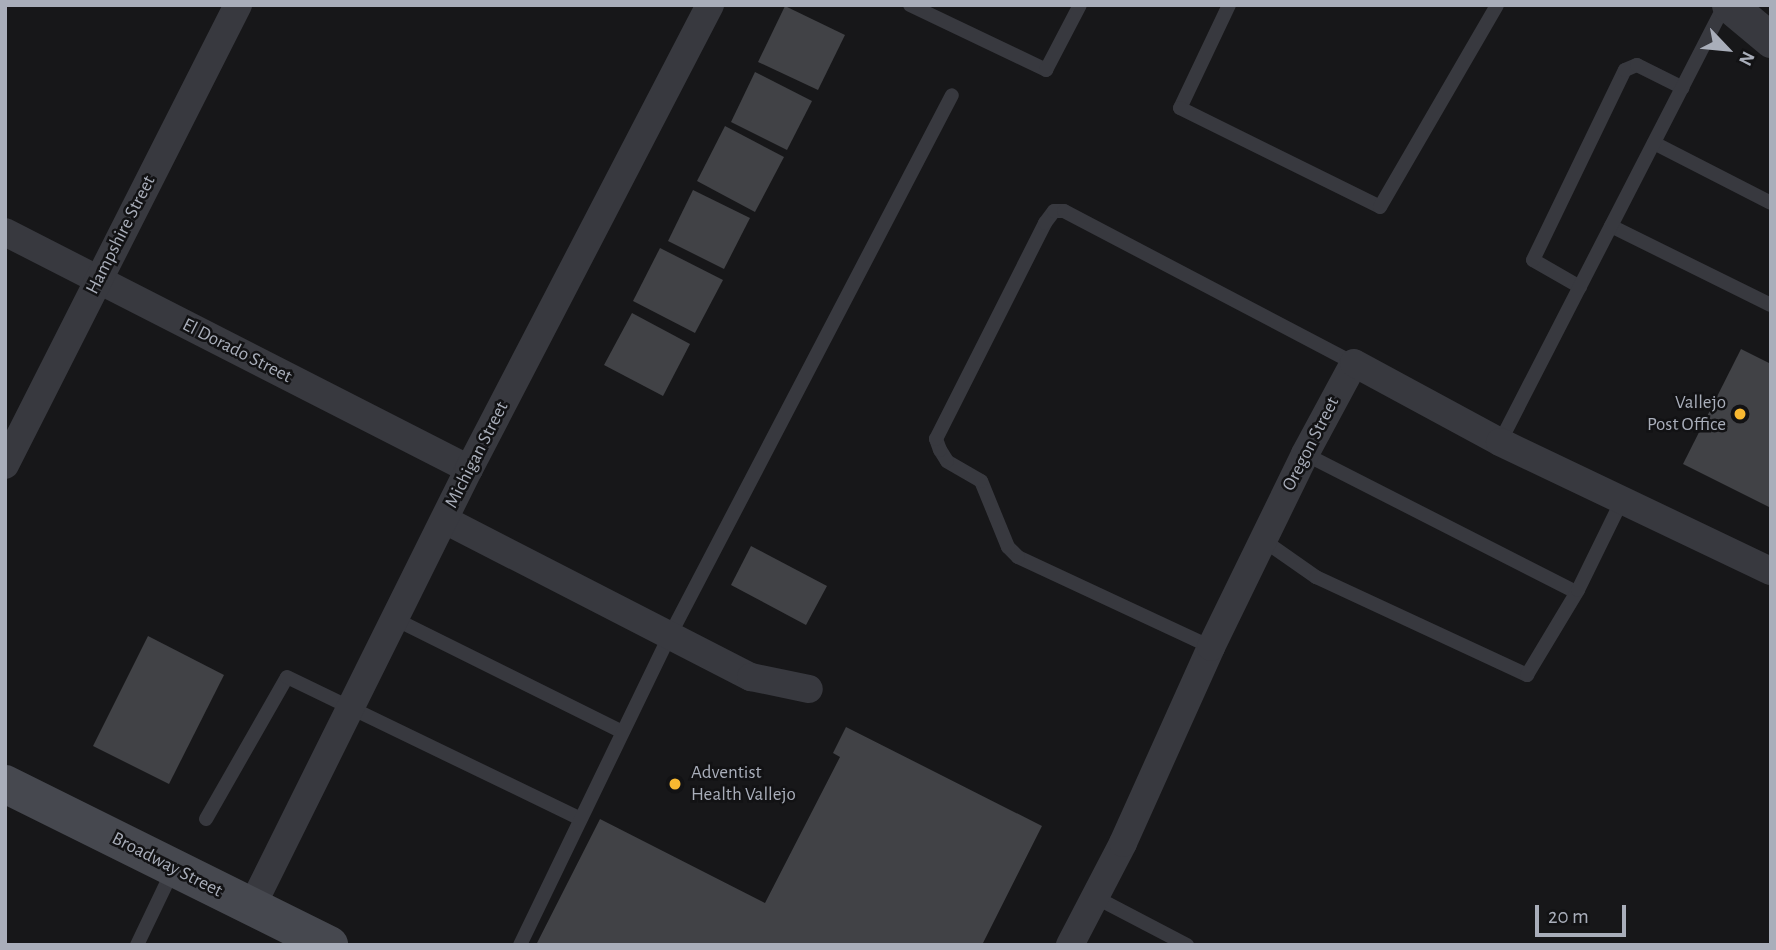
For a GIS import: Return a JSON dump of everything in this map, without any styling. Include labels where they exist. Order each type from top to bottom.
[{"type":"main road","name":"Broadway Street","points":[[5,784],[251,908],[286,930],[329,945]]},
{"type":"street","name":"Hampshire Street","points":[[5,465],[238,5]]},
{"type":"street","name":"Michigan Street","points":[[251,908],[469,469],[710,5]]},
{"type":"street","points":[[1727,5],[1771,40]]},
{"type":"street","name":"El Dorado Street","points":[[5,232],[469,469]]},
{"type":"street","points":[[1354,363],[1500,442],[1770,571]]},
{"type":"street","name":"Oregon Street","points":[[1070,945],[1263,540],[1354,363]]},
{"type":"street","points":[[445,520],[751,677],[809,689]]},
{"type":"lane","points":[[909,5],[1046,70],[1080,5]]},
{"type":"lane","points":[[1229,5],[1180,108],[1380,207],[1497,5]]},
{"type":"lane","points":[[1500,442],[1727,5]]},
{"type":"lane","points":[[1580,287],[1533,260],[1625,70],[1637,65],[1683,88]]},
{"type":"lane","points":[[520,945],[669,636],[952,95]]},
{"type":"lane","points":[[1654,143],[1771,202]]},
{"type":"lane","points":[[1211,647],[1018,557],[1008,547],[981,481],[947,461],[936,439],[1045,223],[1054,212],[1064,211],[1354,363]]},
{"type":"lane","points":[[1611,226],[1771,305]]},
{"type":"lane","points":[[1305,454],[1576,592]]},
{"type":"lane","points":[[1263,540],[1316,577],[1527,675],[1576,592],[1622,500]]},
{"type":"lane","points":[[395,619],[624,732]]},
{"type":"lane","points":[[206,819],[287,677],[581,819]]},
{"type":"lane","points":[[137,945],[173,869]]},
{"type":"lane","points":[[1095,897],[1187,945]]},
{"type":"building","points":[[785,6],[845,35],[818,90],[758,62]]},
{"type":"building","points":[[755,72],[812,101],[787,150],[731,122]]},
{"type":"building","points":[[725,126],[784,157],[755,212],[697,181]]},
{"type":"building","points":[[693,190],[750,218],[724,269],[668,241]]},
{"type":"building","points":[[660,248],[723,280],[695,333],[633,301]]},
{"type":"building","points":[[632,313],[690,344],[663,396],[604,365]]},
{"type":"building","name":"Vallejo Post Office","points":[[1741,349],[1771,364],[1771,508],[1683,464]]},
{"type":"building","points":[[751,546],[827,586],[806,625],[731,585]]},
{"type":"building","points":[[148,636],[224,675],[169,784],[93,746]]},
{"type":"building","points":[[846,727],[1042,826],[982,945],[536,945],[600,819],[765,903],[840,757],[833,753]]},
{"type":"place","name":"Vallejo Post Office","points":[[1740,414]]},
{"type":"place","name":"Adventist Health Vallejo","points":[[675,784]]}]
